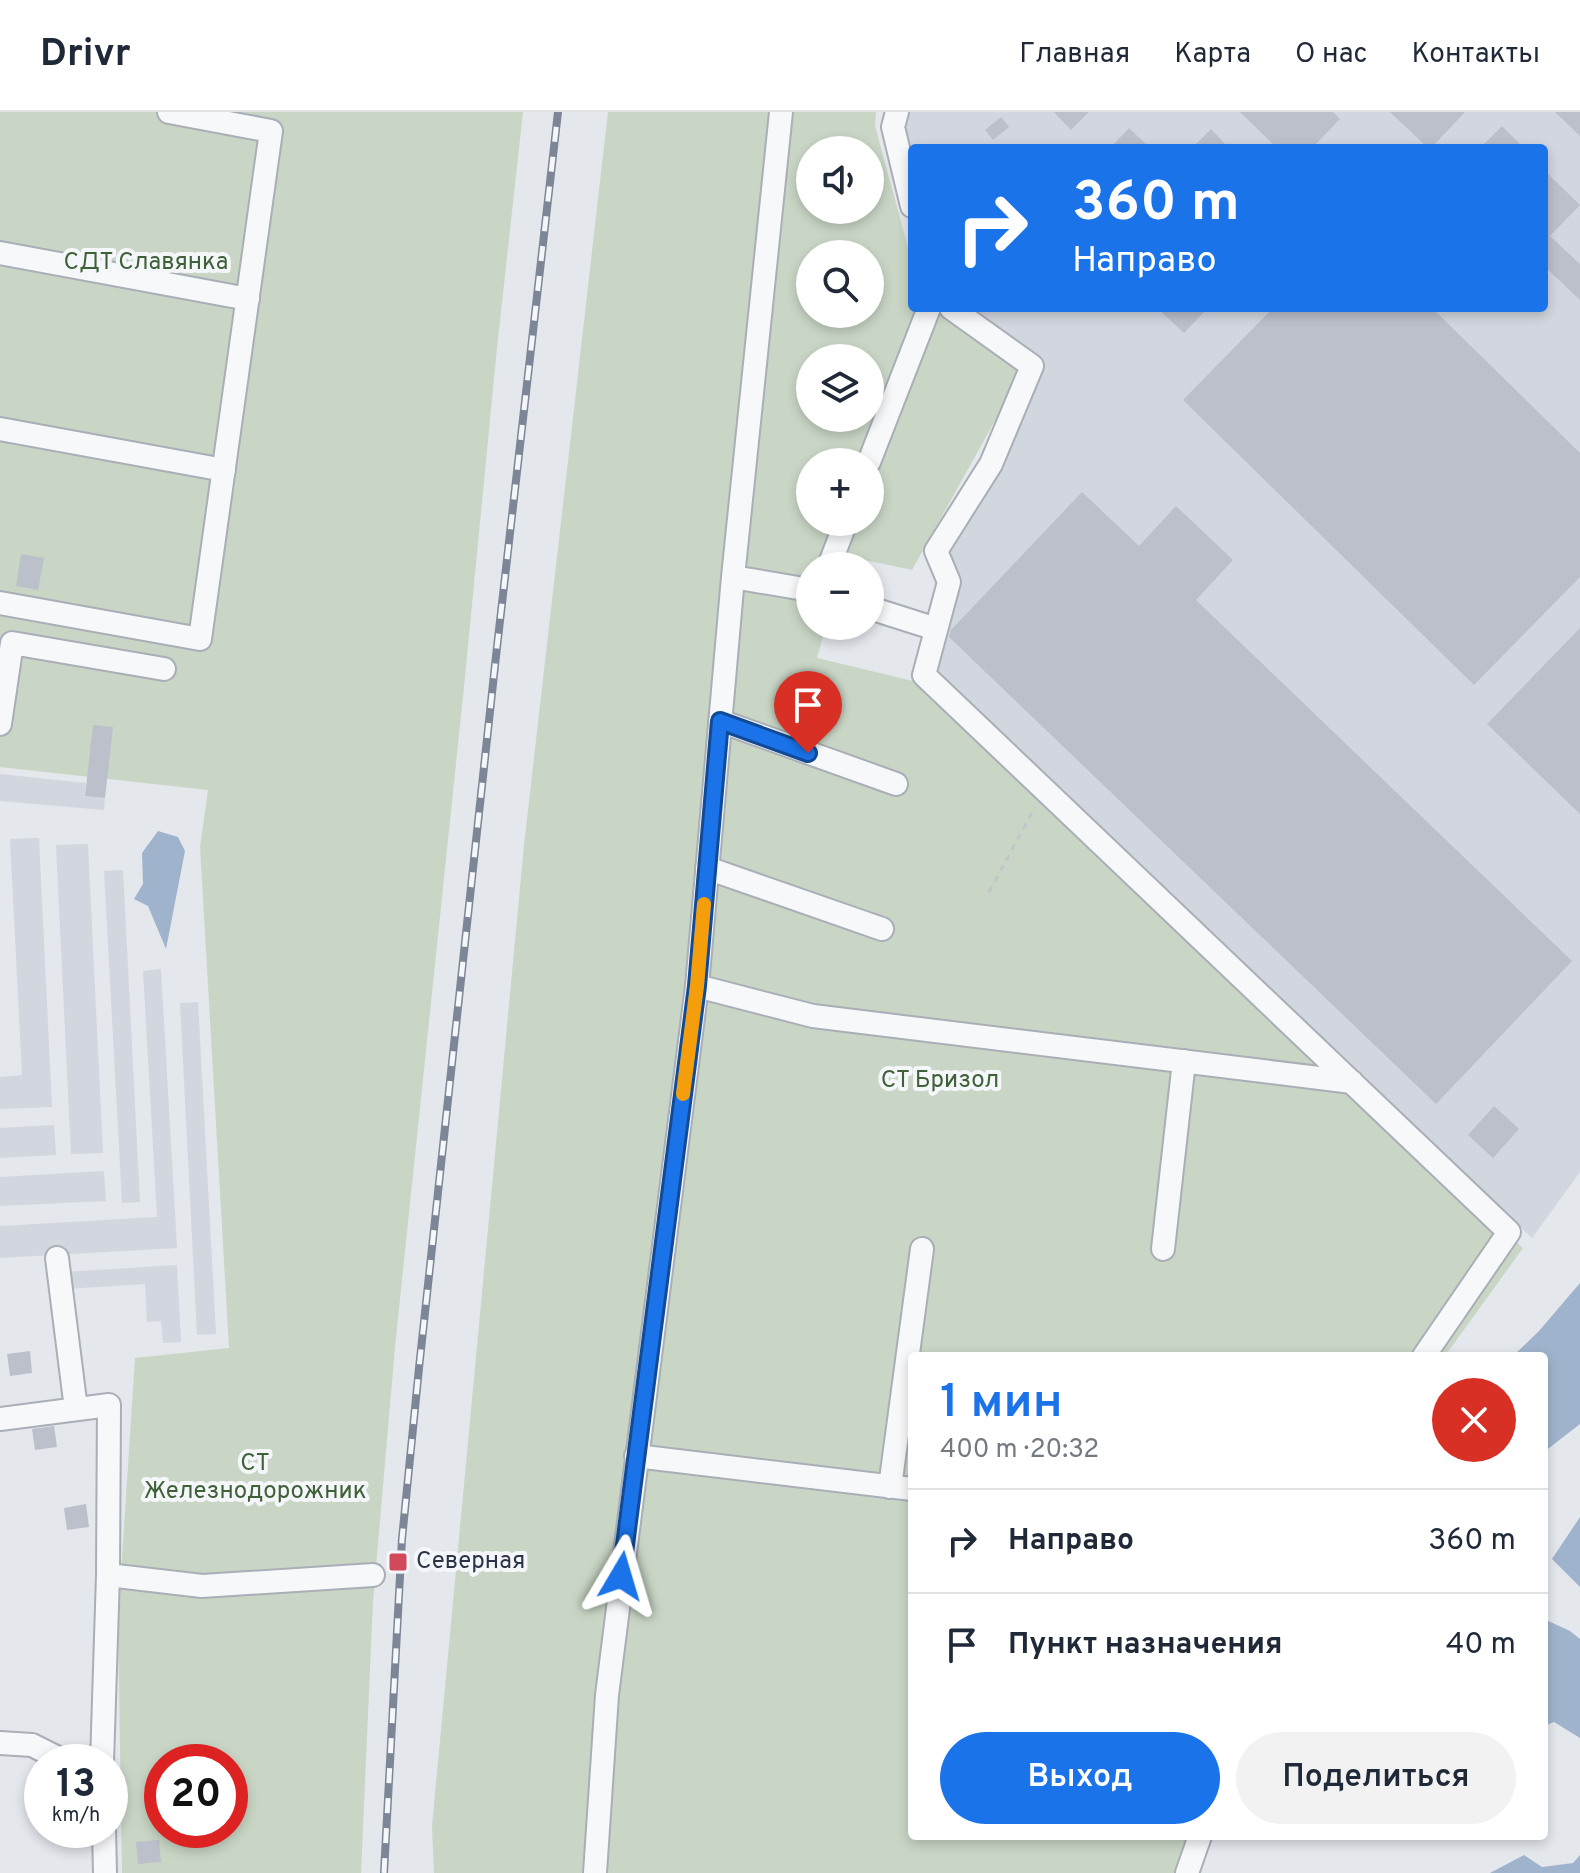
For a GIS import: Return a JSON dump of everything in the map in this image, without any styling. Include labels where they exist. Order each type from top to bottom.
[{"type":"street","points":[[0,603],[200,639],[271,131],[169,112]]},
{"type":"street","points":[[595,1873],[607,1695],[697,986],[733,577],[781,112]]},
{"type":"street","points":[[897,112],[893,127],[908,189]]},
{"type":"street","points":[[0,253],[248,299]]},
{"type":"street","points":[[874,448],[927,312]]},
{"type":"street","points":[[957,312],[1032,366],[991,464],[936,551],[949,582],[924,675],[1509,1232],[1427,1352]]},
{"type":"street","points":[[0,429],[224,470]]},
{"type":"street","points":[[733,577],[796,588]]},
{"type":"street","points":[[884,612],[936,629]]},
{"type":"street","points":[[0,724],[12,643],[164,669]]},
{"type":"street","points":[[720,721],[896,784]]},
{"type":"street","points":[[707,868],[882,929]]},
{"type":"street","points":[[697,986],[813,1016],[1352,1082]]},
{"type":"street","points":[[1163,1249],[1184,1061]]},
{"type":"street","points":[[913,1352],[922,1249]]},
{"type":"street","points":[[57,1258],[76,1409]]},
{"type":"street","points":[[0,1419],[109,1405],[103,1744]]},
{"type":"street","points":[[636,1456],[901,1488],[908,1408]]},
{"type":"street","points":[[108,1575],[202,1586],[373,1575]]},
{"type":"street","points":[[0,1743],[24,1744]]},
{"type":"street","points":[[1187,1873],[1199,1840]]},
{"type":"street","points":[[104,1848],[105,1873]]},
{"type":"path","points":[[989,892],[1044,789]]},
{"type":"shaded area","points":[[906,112],[1580,112],[1580,1172],[1532,1238],[932,669],[947,554],[1001,463],[1039,379],[1040,359],[978,312],[1548,312],[1548,144],[908,144],[903,123]]},
{"type":"shaded area","points":[[0,774],[86,783],[85,796],[105,798],[104,810],[0,801]]},
{"type":"shaded area","points":[[39,838],[52,1107],[0,1109],[0,1077],[22,1075],[10,839]]},
{"type":"shaded area","points":[[88,844],[103,1153],[71,1154],[56,845]]},
{"type":"shaded area","points":[[123,870],[140,1202],[122,1203],[104,871]]},
{"type":"shaded area","points":[[161,969],[177,1248],[0,1258],[0,1226],[157,1217],[143,971]]},
{"type":"shaded area","points":[[198,1002],[216,1334],[197,1335],[180,1003]]},
{"type":"shaded area","points":[[54,1125],[56,1155],[0,1158],[0,1128]]},
{"type":"shaded area","points":[[104,1171],[106,1201],[0,1206],[0,1177]]},
{"type":"shaded area","points":[[177,1265],[181,1342],[163,1343],[161,1321],[147,1322],[145,1284],[66,1289],[65,1272]]},
{"type":"green space","name":"СТ Железнодорожник","points":[[0,112],[523,112],[395,1347],[373,1602],[361,1873],[122,1873],[122,1848],[128,1848],[128,1744],[120,1744],[118,1620],[135,1358],[229,1348],[200,847],[208,790],[0,767]]},
{"type":"green space","name":"СТ Бризол","points":[[608,112],[876,112],[878,136],[796,136],[796,224],[884,224],[884,159],[908,247],[908,312],[946,312],[1023,370],[912,570],[884,564],[884,552],[796,552],[796,640],[822,640],[817,658],[917,682],[1523,1248],[1448,1352],[908,1352],[908,1840],[1207,1840],[1195,1873],[434,1873],[432,1826],[524,845]]},
{"type":"water","points":[[158,831],[178,837],[185,851],[166,949],[148,906],[134,899],[143,884],[142,853]]},
{"type":"water","points":[[1580,1283],[1580,1424],[1548,1449],[1548,1352],[1517,1352]]},
{"type":"water","points":[[1580,1517],[1580,1587],[1552,1559]]},
{"type":"water","points":[[1548,1621],[1580,1639],[1580,1738],[1554,1722],[1548,1724]]},
{"type":"water","points":[[1524,1855],[1542,1867],[1573,1863],[1580,1855],[1580,1873],[1490,1873]]},
{"type":"building","points":[[1054,112],[1089,112],[1071,130]]},
{"type":"building","points":[[1240,112],[1333,112],[1340,119],[1316,144],[1273,144]]},
{"type":"building","points":[[1390,112],[1465,112],[1435,144],[1424,144]]},
{"type":"building","points":[[1555,112],[1580,112],[1580,136]]},
{"type":"building","points":[[1001,117],[1009,127],[993,140],[985,130]]},
{"type":"building","points":[[1502,126],[1520,144],[1484,144]]},
{"type":"building","points":[[1129,128],[1146,144],[1114,144]]},
{"type":"building","points":[[1211,129],[1225,144],[1196,144]]},
{"type":"building","points":[[1548,174],[1580,205],[1550,236],[1580,264],[1580,300],[1548,270]]},
{"type":"building","points":[[1161,312],[1204,312],[1184,333]]},
{"type":"building","points":[[1269,312],[1436,312],[1580,453],[1580,577],[1474,685],[1183,400]]},
{"type":"building","points":[[1082,492],[1139,546],[1176,506],[1233,560],[1196,600],[1572,961],[1436,1104],[949,637],[951,630]]},
{"type":"building","points":[[21,554],[44,558],[38,590],[16,586]]},
{"type":"building","points":[[1580,628],[1580,814],[1487,724]]},
{"type":"building","points":[[93,725],[113,727],[105,798],[85,796]]},
{"type":"building","points":[[1494,1106],[1519,1129],[1493,1158],[1468,1135]]},
{"type":"building","points":[[30,1351],[32,1373],[10,1376],[7,1354]]},
{"type":"building","points":[[54,1426],[57,1447],[35,1450],[32,1429]]},
{"type":"building","points":[[86,1504],[89,1527],[67,1530],[64,1508]]},
{"type":"building","points":[[144,1841],[144,1848],[160,1848],[161,1862],[138,1864],[136,1842]]},
{"type":"railway","points":[[384,1873],[402,1539],[496,656],[558,112]]},
{"type":"slow traffic","points":[[683,1094],[704,904]]},
{"type":"place","name":"Северная","points":[[398,1562]]},
{"type":"route","points":[[621,1576],[697,986],[720,721],[808,753]]},
{"type":"park label","name":"СДТ Славянка","points":[[146,263]]}]
